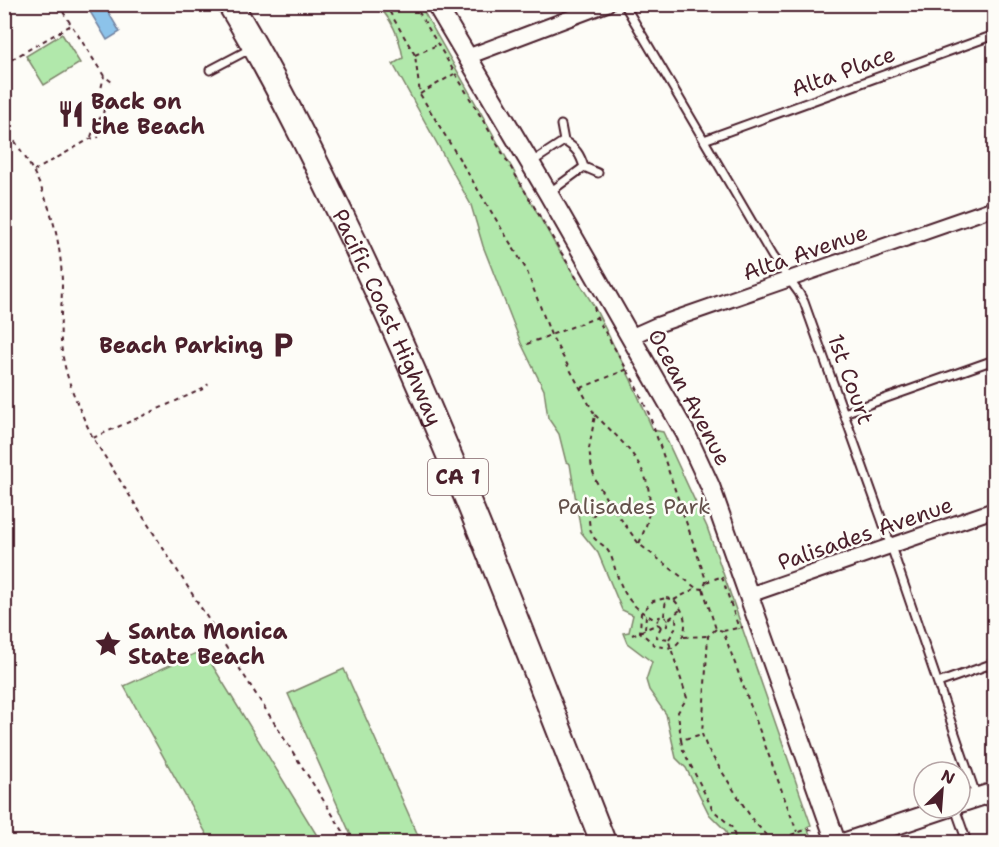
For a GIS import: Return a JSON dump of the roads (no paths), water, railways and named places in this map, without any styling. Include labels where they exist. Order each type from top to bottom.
[{"type":"highway","name":"Pacific Coast Highway","points":[[230,4],[255,46],[380,295],[439,430],[603,843]]},
{"type":"main road","name":"Ocean Avenue","points":[[436,4],[548,193],[698,458],[710,486],[836,843]]},
{"type":"main road","points":[[846,843],[912,820]]},
{"type":"street","points":[[467,57],[607,4]]},
{"type":"street","name":"Alta Avenue","points":[[630,337],[657,325],[994,208]]},
{"type":"street","name":"Palisades Avenue","points":[[749,595],[994,510]]},
{"type":"lane","name":"1st Court","points":[[624,4],[772,256],[804,302],[977,798]]},
{"type":"lane","name":"Alta Place","points":[[704,140],[994,35]]},
{"type":"lane","points":[[210,70],[255,46]]},
{"type":"lane","points":[[561,125],[564,141]]},
{"type":"lane","points":[[530,163],[564,141]]},
{"type":"lane","points":[[564,141],[575,147],[584,167]]},
{"type":"lane","points":[[584,167],[598,173]]},
{"type":"lane","points":[[548,193],[584,167]]},
{"type":"lane","points":[[844,413],[994,360]]},
{"type":"lane","points":[[938,683],[994,663]]},
{"type":"lane","points":[[959,820],[967,843]]},
{"type":"water","points":[[86,5],[104,5],[120,32],[107,40]]},
{"type":"place","name":"Back on the Beach","points":[[71,114]]},
{"type":"place","name":"Beach Parking","points":[[283,345]]},
{"type":"place","name":"Santa Monica State Beach","points":[[108,644]]},
{"type":"park label","name":"Palisades Park","points":[[634,506]]}]
